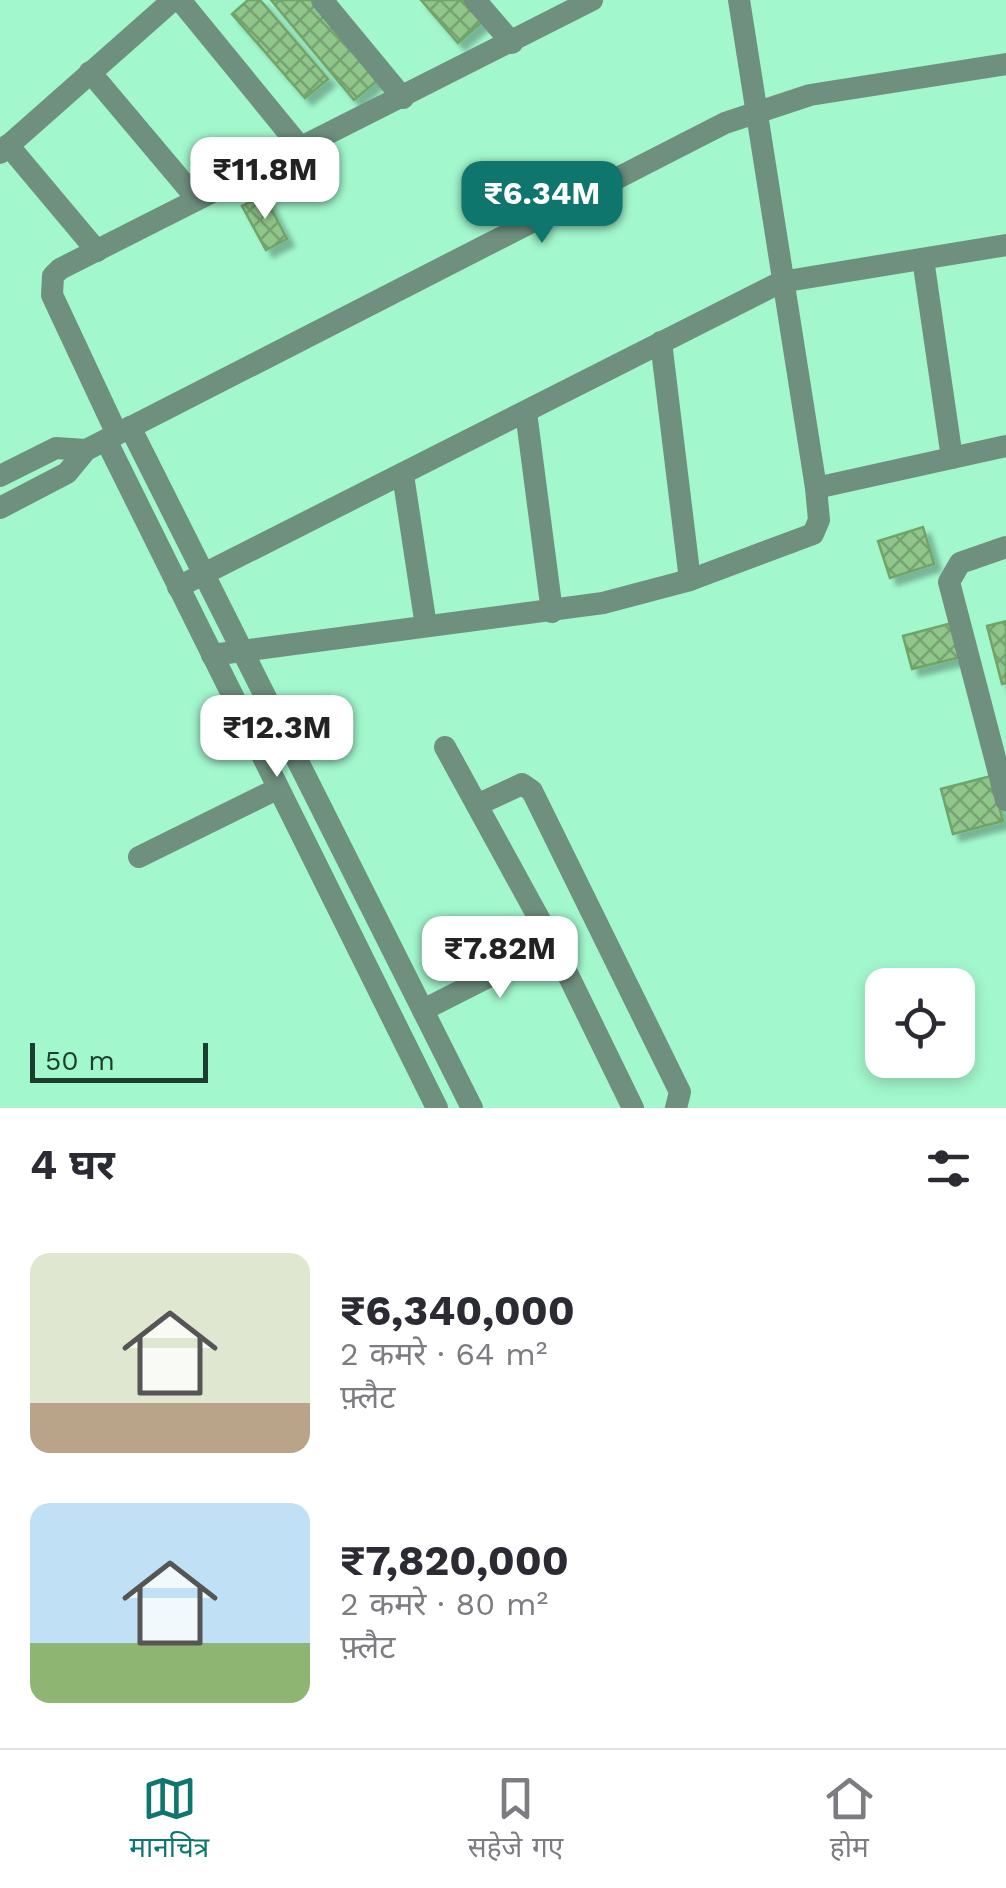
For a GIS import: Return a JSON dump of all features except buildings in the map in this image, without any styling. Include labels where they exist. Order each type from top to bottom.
[{"type":"street","points":[[97,251],[4,149],[176,0],[300,148]]},
{"type":"street","points":[[322,0],[403,98]]},
{"type":"street","points":[[475,0],[512,42]]},
{"type":"street","points":[[437,1108],[178,586],[110,438],[52,295],[53,276],[60,269],[592,0]]},
{"type":"street","points":[[212,655],[552,612],[690,580],[813,534],[819,520],[816,488],[739,0]]},
{"type":"street","points":[[0,508],[67,473],[110,438],[754,110],[810,95],[1006,64]]},
{"type":"street","points":[[90,72],[197,200]]},
{"type":"street","points":[[178,586],[781,282],[1006,246]]},
{"type":"street","points":[[923,259],[952,458]]},
{"type":"street","points":[[661,342],[690,580]]},
{"type":"street","points":[[526,412],[552,612]]},
{"type":"street","points":[[0,476],[56,448],[110,438]]},
{"type":"street","points":[[110,438],[202,572],[472,1108]]},
{"type":"street","points":[[816,488],[1006,446]]},
{"type":"street","points":[[403,475],[426,626]]},
{"type":"street","points":[[1006,547],[960,563],[949,582],[995,701],[1006,800]]},
{"type":"street","points":[[445,747],[553,944],[632,1108]]},
{"type":"street","points":[[479,804],[522,784],[532,791],[680,1092],[676,1108]]},
{"type":"street","points":[[139,858],[278,788]]},
{"type":"street","points":[[423,1010],[553,944]]}]
